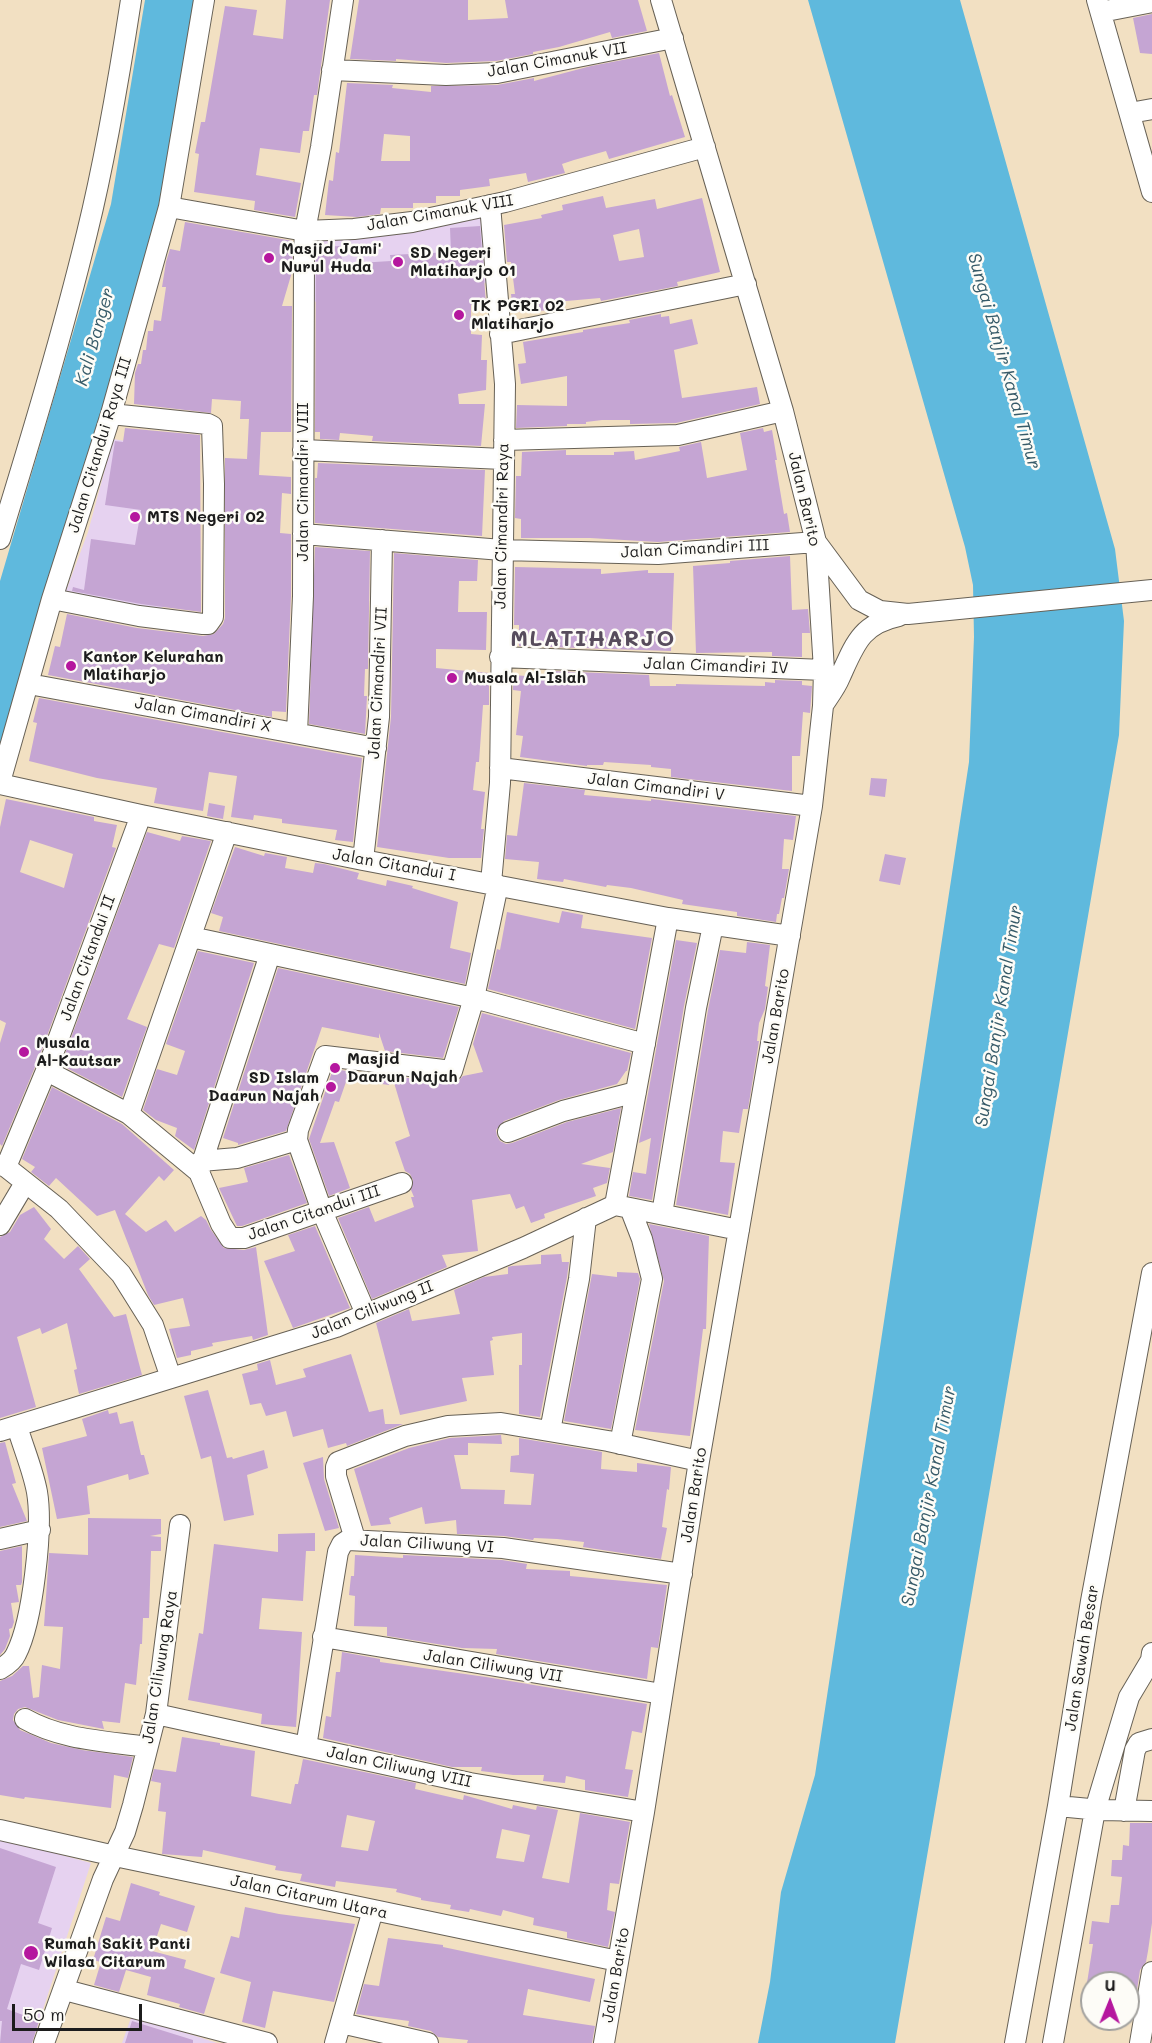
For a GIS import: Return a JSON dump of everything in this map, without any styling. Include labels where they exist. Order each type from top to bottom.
[{"type":"street","points":[[0,539],[60,338],[88,231],[103,163],[131,0]]},
{"type":"street","name":"Jalan Citandui Raya III","points":[[0,783],[52,599],[111,414],[169,207],[204,0]]},
{"type":"street","name":"Jalan Cimandiri VIII","points":[[297,733],[303,596],[303,252],[343,0]]},
{"type":"street","name":"Jalan Barito","points":[[604,2043],[644,1812],[699,1461],[812,806],[823,706],[824,670],[816,542],[783,411],[661,0]]},
{"type":"street","points":[[1152,2],[1099,6],[1152,188]]},
{"type":"street","name":"Jalan Cimanuk VII","points":[[333,70],[446,75],[497,73],[673,38]]},
{"type":"street","points":[[1130,113],[1152,109]]},
{"type":"street","name":"Jalan Cimanuk VIII","points":[[169,207],[305,231],[354,229],[412,222],[490,205],[705,147]]},
{"type":"street","name":"Jalan Cimandiri Raya","points":[[297,1140],[300,1123],[325,1056],[449,1072],[453,1069],[474,998],[494,884],[500,768],[505,384],[490,205]]},
{"type":"street","points":[[500,334],[746,284]]},
{"type":"street","points":[[303,450],[503,450],[678,435],[783,411]]},
{"type":"street","points":[[52,599],[139,616],[203,624],[208,624],[213,617],[212,426],[208,423],[111,414]]},
{"type":"street","name":"Jalan Cimandiri III","points":[[303,534],[502,550],[658,554],[816,542]]},
{"type":"street","name":"Jalan Cimandiri VII","points":[[363,860],[379,717],[382,540]]},
{"type":"street","points":[[816,542],[859,600],[880,611],[908,614]]},
{"type":"street","points":[[823,706],[839,680],[851,650],[859,638],[868,628],[884,619],[940,610],[1152,590]]},
{"type":"street","name":"Jalan Cimandiri IV","points":[[500,657],[824,670]]},
{"type":"street","name":"Jalan Cimandiri X","points":[[29,684],[376,748]]},
{"type":"street","name":"Jalan Cimandiri V","points":[[500,768],[812,806]]},
{"type":"street","name":"Jalan Citandui I","points":[[0,783],[141,815],[363,860],[668,918],[790,936]]},
{"type":"street","name":"Jalan Citandui II","points":[[3,1166],[47,1071],[141,815]]},
{"type":"street","points":[[129,1114],[227,832]]},
{"type":"street","points":[[620,1444],[652,1279],[642,1239],[622,1206],[636,1092],[668,918]]},
{"type":"street","points":[[662,1214],[713,925]]},
{"type":"street","points":[[191,937],[474,998],[645,1044]]},
{"type":"street","points":[[200,1166],[270,954]]},
{"type":"street","name":"Jalan Citandui III","points":[[47,1071],[129,1114],[200,1166],[221,1224],[230,1238],[244,1238],[402,1183]]},
{"type":"street","points":[[508,1132],[563,1111],[636,1092]]},
{"type":"street","points":[[200,1166],[237,1158],[297,1140],[322,1211],[366,1314]]},
{"type":"street","points":[[3,1166],[58,1209],[121,1274],[153,1325],[171,1378]]},
{"type":"street","points":[[0,1225],[25,1183]]},
{"type":"street","points":[[622,1206],[739,1230]]},
{"type":"street","name":"Jalan Ciliwung II","points":[[8,1429],[336,1327],[523,1248],[586,1218],[622,1206]]},
{"type":"street","points":[[550,1431],[579,1279],[586,1218]]},
{"type":"street","name":"Jalan Sawah Besar","points":[[1015,2043],[1058,1806],[1091,1601],[1152,1273]]},
{"type":"street","points":[[355,1539],[336,1476],[338,1462],[405,1436],[464,1424],[501,1423],[620,1444],[699,1461]]},
{"type":"street","points":[[0,1669],[8,1665],[16,1656],[24,1634],[40,1530],[37,1491],[8,1429]]},
{"type":"street","name":"Jalan Ciliwung Raya","points":[[47,2042],[103,1879],[125,1832],[156,1714],[180,1525]]},
{"type":"street","points":[[0,1539],[40,1530]]},
{"type":"street","name":"Jalan Ciliwung VI","points":[[306,1747],[338,1552],[342,1544],[348,1540],[503,1548],[682,1574]]},
{"type":"street","name":"Jalan Ciliwung VII","points":[[323,1637],[662,1694]]},
{"type":"street","points":[[1053,2043],[1110,1810],[1129,1697],[1152,1653]]},
{"type":"street","name":"Jalan Ciliwung VIII","points":[[156,1714],[470,1783],[644,1812]]},
{"type":"street","points":[[25,1719],[38,1726],[73,1737],[147,1746]]},
{"type":"street","points":[[1110,1810],[1139,1743],[1152,1739]]},
{"type":"street","points":[[1058,1806],[1152,1811]]},
{"type":"street","name":"Jalan Citarum Utara","points":[[0,1830],[618,1961]]},
{"type":"street","points":[[335,2043],[373,1910]]},
{"type":"street","points":[[1140,2043],[1148,2012],[1152,1972]]},
{"type":"street","points":[[65,1990],[267,2043]]},
{"type":"street","points":[[341,2024],[365,2036],[428,2043]]},
{"type":"shaded area","name":"SD Negeri Mlatiharjo 01","points":[[483,213],[491,282],[368,299],[308,302],[308,237]]},
{"type":"shaded area","name":"MTS Negeri 02","points":[[113,439],[151,445],[163,603],[161,615],[64,596],[88,532]]},
{"type":"shaded area","name":"Rumah Sakit Panti Wilasa Citarum","points":[[0,1838],[91,1863],[32,2043],[0,2043]]},
{"type":"shaded area","points":[[132,2015],[217,2043],[122,2043]]},
{"type":"water","name":"Kali Banger","points":[[145,0],[195,0],[161,213],[136,291],[26,672],[21,672],[18,680],[22,683],[0,750],[0,581],[111,204]]},
{"type":"water","name":"Sungai Banjir Kanal Timur","points":[[808,0],[960,0],[1115,549],[1124,621],[1119,735],[895,2043],[758,2043],[770,1982],[781,1892],[815,1775],[969,762],[974,637],[973,585],[965,547]]},
{"type":"building","points":[[286,0],[330,0],[317,95],[314,95],[309,131],[303,131],[300,153],[260,148],[256,175],[301,183],[295,217],[254,210],[255,201],[194,192],[199,154],[195,153],[201,122],[205,122],[225,6],[257,10],[253,35],[283,39]]},
{"type":"building","points":[[359,0],[468,0],[468,20],[508,18],[505,0],[638,0],[647,31],[612,38],[610,32],[533,52],[533,54],[496,61],[446,63],[396,59],[396,61],[350,59]]},
{"type":"building","points":[[1152,14],[1152,54],[1140,53],[1133,18]]},
{"type":"building","points":[[659,53],[670,96],[672,95],[685,137],[609,159],[606,151],[574,160],[562,164],[565,173],[528,182],[526,173],[489,179],[490,186],[460,190],[460,196],[436,196],[436,203],[413,203],[413,208],[381,208],[380,214],[357,217],[325,215],[329,180],[333,181],[336,152],[339,153],[347,83],[393,85],[392,88],[431,92],[431,86],[497,85],[534,78],[534,81],[591,66]],"holes":[[[384,134],[410,136],[410,161],[381,161]]]},
{"type":"building","points":[[603,196],[606,208],[655,199],[657,209],[702,198],[720,272],[677,282],[678,286],[601,301],[600,298],[555,302],[556,310],[513,312],[511,294],[515,294],[511,262],[507,262],[504,225],[542,218],[541,215],[563,210],[562,205]],"holes":[[[639,229],[644,257],[619,261],[613,235]]]},
{"type":"building","points":[[185,222],[293,241],[292,272],[282,306],[292,306],[291,432],[261,432],[259,475],[291,477],[291,494],[282,493],[280,533],[291,534],[286,712],[272,711],[272,717],[48,675],[55,646],[60,647],[67,614],[137,628],[203,636],[214,634],[225,618],[225,458],[247,459],[249,419],[240,419],[241,401],[212,399],[211,413],[134,404],[135,373],[138,364],[141,364],[143,350],[146,350],[148,331],[153,331],[154,320],[161,321],[166,287],[162,287],[166,262],[170,249],[180,251]]},
{"type":"building","points":[[480,226],[486,304],[471,305],[471,334],[482,335],[481,360],[487,360],[486,390],[458,394],[459,404],[485,404],[481,446],[372,441],[373,436],[340,433],[339,440],[320,439],[320,432],[315,432],[316,247],[341,246],[342,264],[391,261],[390,255],[451,252],[450,228]]},
{"type":"building","points":[[661,314],[661,317],[669,316],[670,324],[692,319],[698,344],[674,350],[682,398],[757,387],[760,404],[676,423],[630,424],[630,420],[602,420],[586,422],[586,424],[567,424],[567,426],[516,428],[517,405],[567,406],[567,376],[521,384],[518,364],[526,363],[523,342],[630,323],[629,320]]},
{"type":"building","name":"MTS Negeri 02","points":[[125,428],[200,435],[201,612],[72,591],[73,587],[84,590],[91,539],[135,545],[141,510],[105,505],[115,441],[123,442]]},
{"type":"building","points":[[763,428],[764,432],[772,430],[784,514],[787,513],[790,532],[658,542],[590,538],[521,538],[521,519],[515,518],[516,476],[521,476],[522,452],[566,450],[566,455],[614,455],[614,452],[634,451],[635,460],[680,451],[679,447],[701,442],[707,478],[747,470],[740,433]]},
{"type":"building","points":[[318,463],[485,470],[482,536],[315,523],[315,478],[317,478]]},
{"type":"building","points":[[315,547],[370,551],[368,669],[365,669],[364,696],[367,696],[365,734],[309,724]]},
{"type":"building","points":[[394,553],[478,560],[477,581],[459,581],[458,612],[487,612],[486,650],[436,649],[436,668],[489,673],[489,705],[483,705],[479,762],[476,762],[473,790],[485,792],[481,858],[449,858],[377,847],[391,717]]},
{"type":"building","points":[[790,556],[792,610],[808,609],[810,633],[802,633],[802,657],[772,656],[772,652],[696,653],[693,566]]},
{"type":"building","points":[[515,567],[601,569],[601,574],[648,570],[648,573],[674,573],[671,651],[519,646],[519,625],[514,625]]},
{"type":"building","points":[[552,671],[649,675],[650,686],[676,686],[676,684],[765,686],[765,682],[775,683],[775,680],[802,681],[802,685],[812,686],[810,713],[803,712],[800,756],[792,756],[792,791],[671,777],[671,769],[651,767],[651,765],[604,762],[603,765],[587,766],[520,757],[523,736],[516,735],[521,691],[513,690],[513,675],[552,678]]},
{"type":"building","points":[[39,698],[362,758],[353,842],[335,840],[337,830],[282,823],[282,819],[254,815],[253,820],[231,817],[237,776],[209,772],[203,811],[154,803],[157,788],[97,778],[29,761],[37,723],[33,722]]},
{"type":"building","points":[[871,778],[887,779],[885,797],[869,795]]},
{"type":"building","points":[[524,783],[585,790],[584,795],[651,801],[651,799],[796,816],[793,840],[784,839],[782,869],[789,869],[784,898],[782,898],[776,922],[737,916],[737,912],[682,904],[683,900],[631,888],[607,885],[606,887],[564,879],[563,882],[537,879],[539,862],[505,859],[507,835],[517,836]]},
{"type":"building","points":[[6,799],[94,817],[94,821],[117,825],[112,847],[116,848],[40,1055],[2,1146],[0,1144],[0,1043],[6,1023],[0,1020],[0,827]],"holes":[[[30,840],[73,854],[64,888],[20,872]]]},
{"type":"building","points":[[209,803],[225,806],[223,819],[207,816]]},
{"type":"building","points":[[147,832],[180,841],[182,836],[211,841],[174,948],[159,944],[127,1019],[147,1027],[122,1097],[61,1065]]},
{"type":"building","points":[[235,847],[264,856],[265,853],[287,857],[285,868],[313,873],[315,863],[324,864],[359,873],[357,879],[386,886],[387,880],[413,886],[412,888],[458,902],[450,948],[471,953],[465,984],[219,931],[223,917],[211,913]]},
{"type":"building","points":[[885,854],[906,858],[900,885],[879,881]]},
{"type":"building","points":[[562,911],[583,915],[581,928],[652,938],[635,1029],[488,989],[497,949],[500,950],[507,912],[559,923]]},
{"type":"building","points":[[676,940],[697,943],[684,1006],[652,1200],[629,1196],[633,1172],[646,1174],[651,1138],[639,1143]]},
{"type":"building","points":[[747,942],[770,945],[765,986],[768,987],[765,1009],[759,1023],[757,1041],[759,1041],[748,1109],[743,1109],[739,1133],[723,1131],[720,1162],[735,1163],[728,1215],[676,1205],[720,950],[746,953]]},
{"type":"building","points":[[198,951],[254,963],[194,1150],[175,1136],[177,1128],[156,1120],[143,1110],[157,1069],[177,1075],[185,1051],[166,1044]]},
{"type":"building","points":[[278,968],[459,1007],[443,1058],[385,1051],[379,1033],[379,1038],[322,1027],[286,1131],[238,1145],[238,1143],[223,1138]]},
{"type":"building","points":[[482,1013],[631,1053],[627,1071],[617,1084],[559,1100],[504,1121],[496,1130],[500,1141],[506,1144],[512,1143],[567,1122],[621,1108],[613,1152],[581,1164],[610,1168],[607,1183],[593,1188],[596,1196],[544,1214],[545,1218],[531,1223],[524,1206],[516,1209],[510,1194],[472,1200],[478,1251],[442,1255],[447,1267],[372,1299],[338,1218],[369,1207],[375,1222],[414,1207],[411,1197],[414,1197],[411,1190],[413,1180],[405,1171],[395,1142],[410,1136],[392,1076],[451,1083],[457,1082],[463,1076],[483,1072],[473,1044]]},
{"type":"building","points":[[333,1069],[391,1077],[389,1085],[347,1079],[339,1102],[335,1101],[320,1143],[334,1142],[350,1188],[329,1196],[309,1139]]},
{"type":"building","points":[[52,1087],[122,1124],[174,1170],[164,1181],[159,1176],[125,1214],[146,1232],[166,1220],[175,1232],[201,1216],[224,1248],[244,1250],[256,1247],[268,1335],[253,1340],[252,1336],[212,1343],[213,1346],[191,1351],[191,1355],[177,1358],[169,1329],[190,1326],[183,1298],[154,1305],[115,1210],[97,1216],[56,1178],[49,1186],[31,1172],[35,1167],[22,1159]]},
{"type":"building","points":[[289,1155],[307,1203],[237,1226],[219,1188],[248,1182],[244,1168]]},
{"type":"building","points":[[34,1207],[51,1229],[44,1239],[64,1259],[78,1246],[90,1259],[79,1269],[114,1317],[126,1314],[142,1375],[79,1394],[74,1370],[77,1369],[67,1323],[42,1334],[40,1328],[17,1337],[36,1407],[0,1418],[0,1237],[10,1232],[20,1215]]},
{"type":"building","points":[[649,1224],[709,1236],[706,1329],[703,1329],[690,1436],[635,1430],[664,1281]]},
{"type":"building","points":[[315,1226],[350,1308],[293,1328],[264,1261],[295,1251],[288,1235]]},
{"type":"building","points":[[561,1254],[562,1262],[569,1262],[540,1417],[519,1414],[519,1365],[522,1365],[522,1333],[492,1337],[493,1340],[490,1341],[494,1375],[462,1378],[467,1401],[400,1415],[376,1323],[409,1309],[412,1321],[460,1314],[454,1290],[484,1277],[508,1274],[508,1267],[541,1264],[541,1255]]},
{"type":"building","points":[[617,1272],[638,1273],[640,1279],[611,1429],[564,1421],[592,1274],[617,1277]]},
{"type":"building","points":[[351,1354],[369,1412],[383,1409],[385,1424],[403,1424],[347,1446],[346,1443],[328,1448],[323,1429],[293,1437],[286,1411],[266,1416],[261,1403],[250,1405],[242,1374],[258,1370],[257,1364],[270,1360],[276,1385],[306,1377],[303,1369]]},
{"type":"building","points":[[208,1390],[227,1458],[232,1457],[233,1459],[264,1450],[268,1468],[247,1475],[254,1515],[224,1521],[211,1456],[201,1459],[184,1396]]},
{"type":"building","points":[[108,1410],[109,1414],[117,1412],[120,1424],[133,1421],[141,1455],[144,1455],[149,1474],[129,1480],[128,1474],[87,1486],[90,1514],[57,1519],[42,1448],[87,1436],[82,1419]]},
{"type":"building","points":[[501,1435],[502,1444],[468,1443],[468,1455],[454,1455],[461,1489],[505,1490],[504,1504],[531,1505],[534,1474],[510,1472],[511,1456],[519,1455],[519,1438],[602,1452],[601,1469],[637,1472],[637,1463],[671,1467],[662,1527],[667,1528],[661,1559],[583,1547],[584,1542],[457,1534],[456,1520],[425,1524],[422,1507],[389,1518],[391,1524],[371,1526],[354,1469],[409,1448],[450,1438]]},
{"type":"building","points":[[5,1442],[16,1483],[12,1484],[27,1521],[0,1527],[0,1443]]},
{"type":"building","points":[[323,1457],[324,1479],[339,1528],[325,1531],[303,1463]]},
{"type":"building","points":[[88,1518],[161,1519],[161,1534],[150,1536],[161,1537],[161,1551],[151,1551],[149,1618],[143,1618],[136,1685],[125,1683],[120,1723],[102,1721],[104,1729],[58,1720],[25,1707],[18,1709],[13,1720],[20,1730],[51,1743],[133,1757],[128,1778],[114,1775],[111,1808],[0,1795],[0,1681],[12,1676],[23,1666],[29,1666],[33,1698],[39,1697],[42,1665],[60,1669],[63,1627],[44,1626],[49,1553],[88,1555]]},
{"type":"building","points":[[315,1533],[315,1551],[306,1551],[303,1601],[262,1598],[259,1629],[302,1632],[296,1727],[261,1724],[262,1714],[188,1700],[199,1633],[203,1634],[214,1544],[278,1552],[278,1534]]},
{"type":"building","points":[[22,1546],[22,1582],[21,1585],[16,1585],[19,1602],[11,1603],[14,1622],[12,1628],[9,1629],[10,1636],[5,1649],[0,1655],[0,1551]]},
{"type":"building","points":[[355,1555],[502,1560],[527,1564],[526,1569],[570,1571],[570,1576],[667,1585],[658,1648],[651,1647],[647,1679],[496,1654],[497,1649],[462,1648],[387,1636],[387,1627],[354,1626],[355,1596],[349,1595],[351,1576],[354,1576]]},
{"type":"building","points":[[342,1652],[380,1659],[380,1662],[647,1704],[642,1733],[632,1731],[625,1769],[633,1770],[628,1797],[585,1790],[585,1780],[566,1776],[565,1783],[543,1781],[544,1775],[513,1775],[481,1771],[482,1767],[452,1767],[323,1738],[326,1716],[331,1717],[336,1672],[340,1672]]},
{"type":"building","points":[[182,1737],[255,1751],[251,1796],[291,1804],[303,1759],[416,1783],[415,1789],[463,1800],[464,1795],[512,1809],[513,1805],[536,1810],[537,1806],[558,1810],[542,1878],[569,1883],[580,1813],[630,1822],[619,1884],[610,1883],[607,1910],[615,1912],[608,1947],[567,1938],[567,1932],[533,1925],[534,1918],[503,1910],[501,1916],[470,1909],[469,1912],[450,1909],[451,1905],[421,1900],[421,1898],[396,1892],[397,1889],[336,1881],[335,1887],[300,1881],[302,1874],[275,1870],[276,1866],[203,1850],[202,1857],[162,1854],[166,1812],[158,1811],[161,1783],[151,1781],[154,1769],[176,1772]],"holes":[[[347,1815],[375,1821],[368,1851],[341,1847]],[[502,1829],[530,1835],[524,1862],[496,1858]]]},
{"type":"building","points":[[1130,1823],[1152,1823],[1152,1923],[1146,1962],[1140,1971],[1089,1971],[1093,1944],[1089,1944],[1092,1921],[1109,1923],[1111,1905],[1119,1905],[1122,1877],[1111,1876],[1112,1860],[1122,1860],[1123,1845],[1129,1846]]},
{"type":"building","points":[[0,1848],[56,1867],[38,1923],[52,1928],[39,1970],[21,1964],[7,2009],[39,2021],[32,2043],[0,2043],[2,2021],[0,2021]]},
{"type":"building","points":[[131,1883],[160,1892],[159,1895],[195,1906],[187,1932],[161,1924],[152,1951],[186,1960],[184,1968],[215,1978],[204,2014],[179,2007],[180,2004],[147,1995],[151,1977],[126,1970],[119,1992],[94,1985],[101,1962],[93,1960],[106,1917],[120,1921]]},
{"type":"building","points":[[245,1907],[355,1924],[334,2002],[273,1991],[265,2028],[242,2022],[251,1982],[220,1973],[231,1936],[239,1938]]},
{"type":"building","points":[[388,1938],[443,1945],[443,1947],[595,1979],[590,2002],[528,1989],[523,2015],[595,2026],[592,2043],[467,2043],[468,2040],[438,2037],[431,2031],[408,2026],[409,2021],[356,2014],[364,1984],[379,1986]]},
{"type":"building","points":[[132,2021],[193,2040],[193,2043],[125,2043]]},
{"type":"place","name":"Masjid Jami' Nurul Huda","points":[[269,258]]},
{"type":"place","name":"SD Negeri Mlatiharjo 01","points":[[398,262]]},
{"type":"place","name":"TK PGRI 02 Mlatiharjo","points":[[459,315]]},
{"type":"place","name":"MTS Negeri 02","points":[[135,517]]},
{"type":"place","name":"Kantor Kelurahan Mlatiharjo","points":[[71,666]]},
{"type":"place","name":"Musala Al-Islah","points":[[452,678]]},
{"type":"place","name":"Musala Al-Kautsar","points":[[24,1052]]},
{"type":"place","name":"Masjid Daarun Najah","points":[[335,1068]]},
{"type":"place","name":"SD Islam Daarun Najah","points":[[331,1087]]},
{"type":"place","name":"Rumah Sakit Panti Wilasa Citarum","points":[[31,1953]]},
{"type":"district","name":"MLATIHARJO","points":[[593,639]]}]
